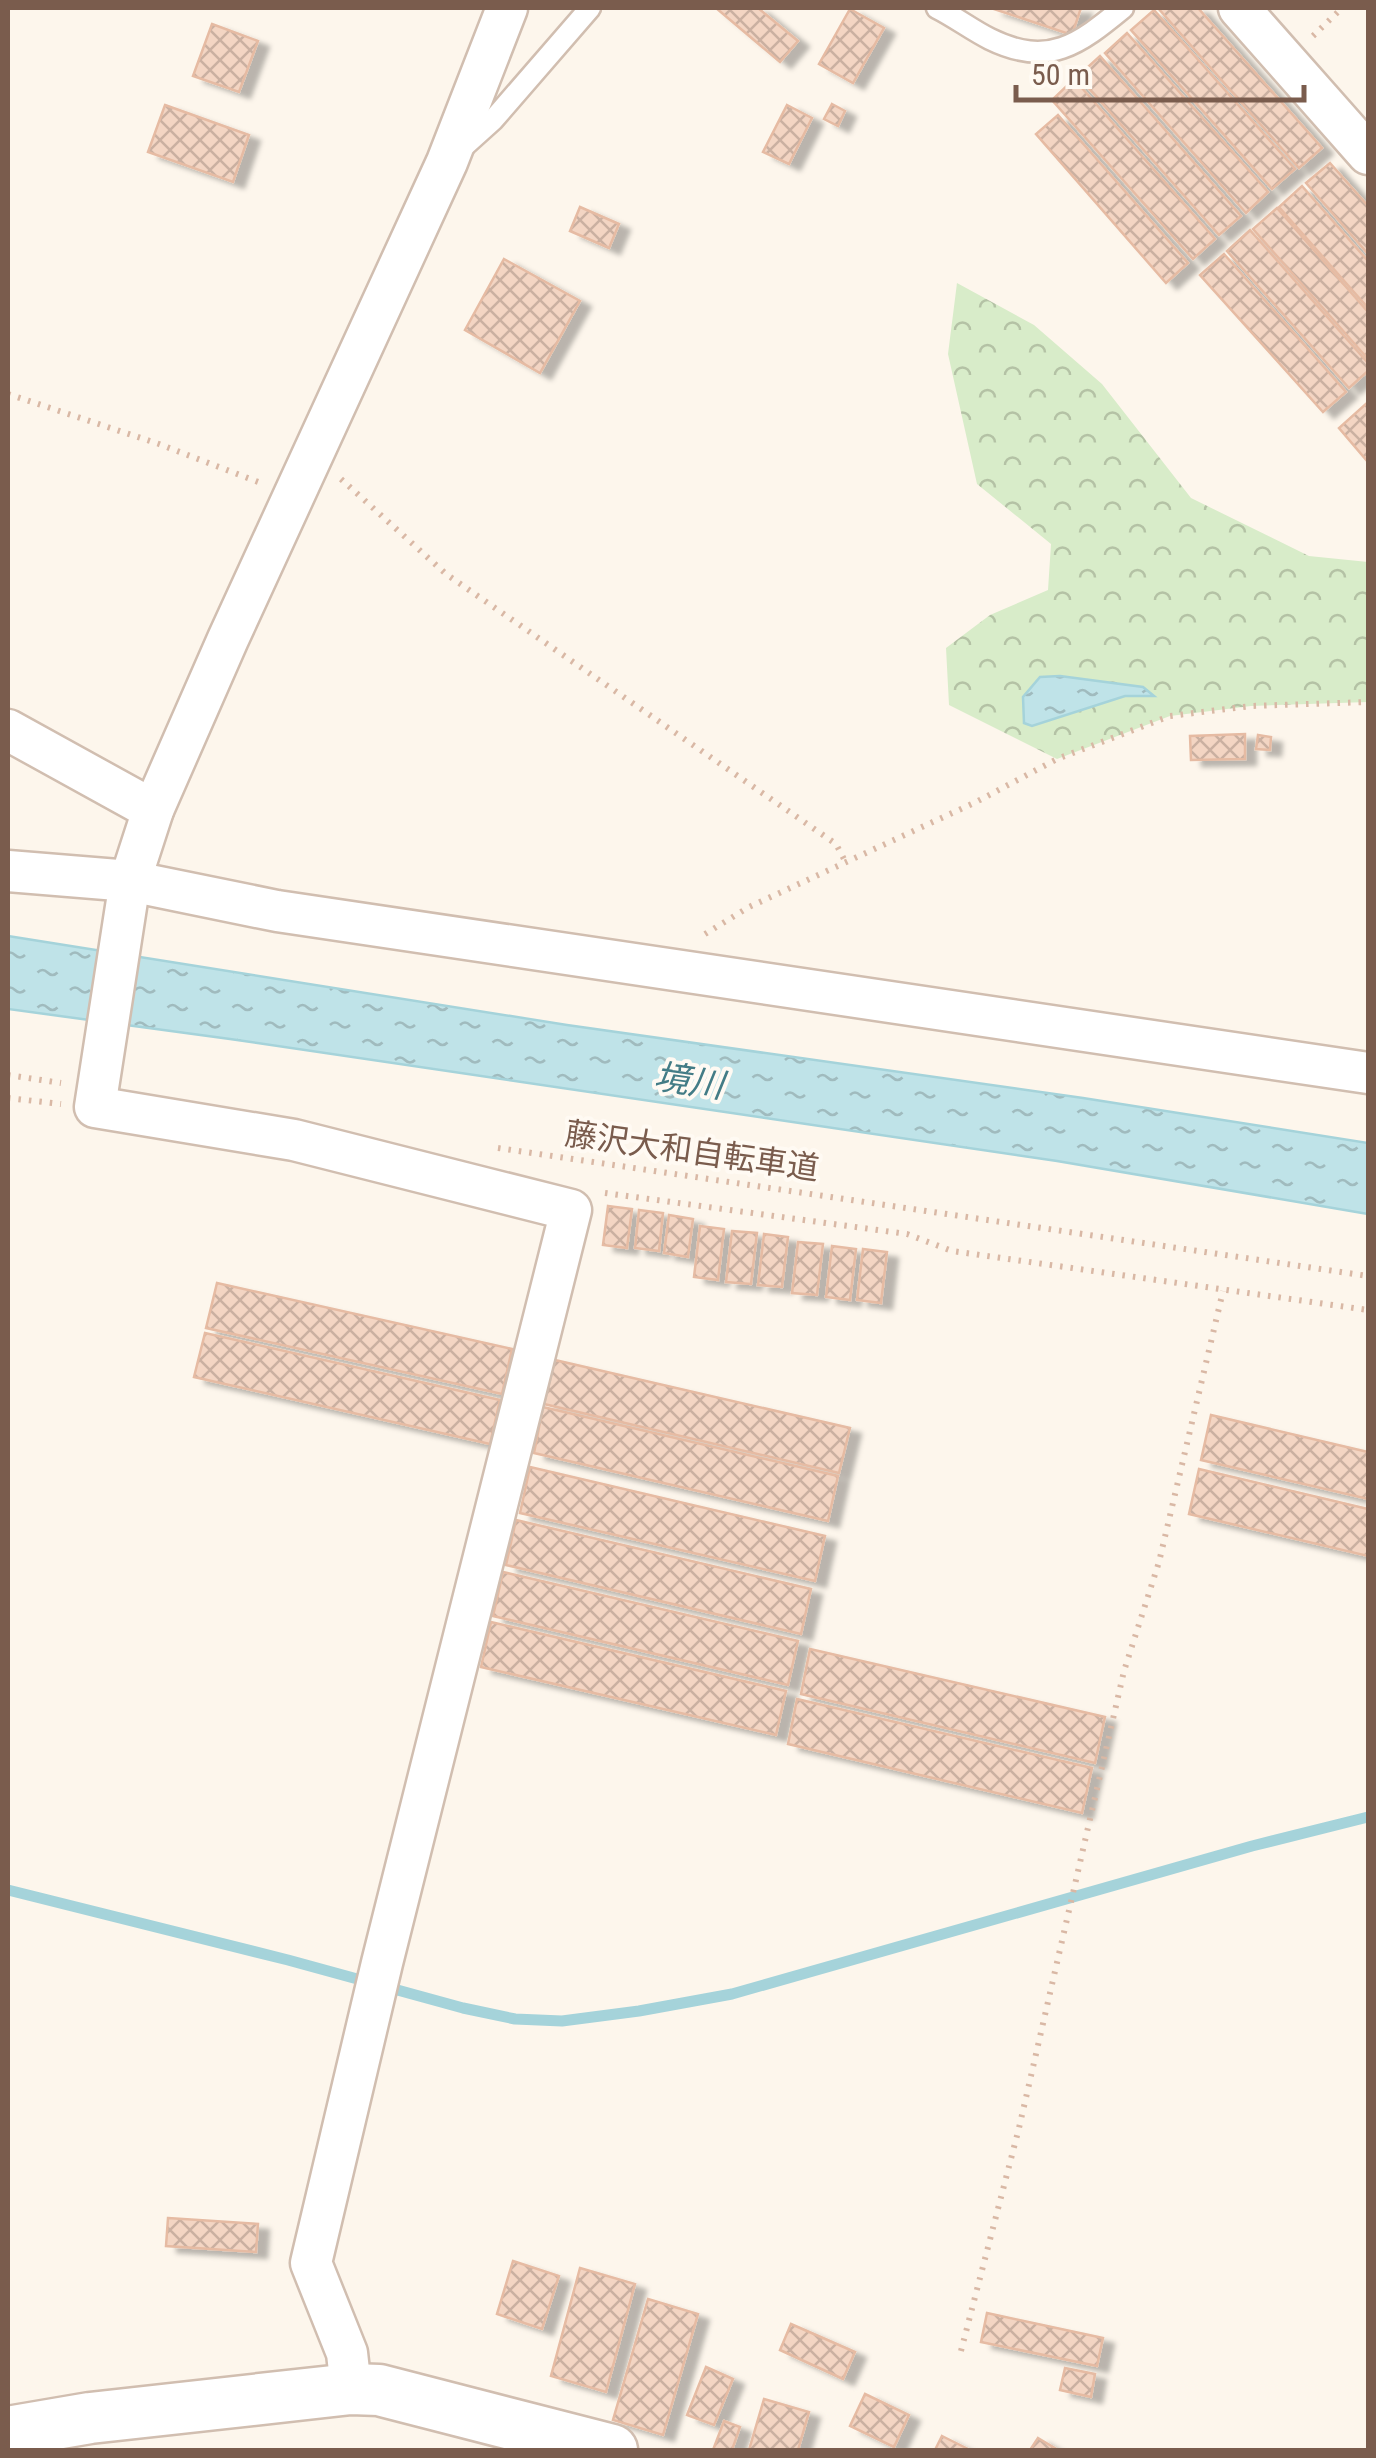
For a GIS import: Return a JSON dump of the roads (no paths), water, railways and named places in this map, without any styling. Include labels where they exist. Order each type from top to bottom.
[{"type":"street","points":[[351,2389],[347,2353],[311,2263],[377,1981],[570,1210],[97,1091],[129,890],[154,810],[446,162],[508,8]]},
{"type":"street","points":[[1240,8],[1368,154]]},
{"type":"street","points":[[8,730],[154,810]]},
{"type":"street","points":[[8,871],[1368,1073]]},
{"type":"street","points":[[8,2432],[89,2426],[351,2389],[408,2396],[584,2447]]},
{"type":"lane","points":[[446,162],[493,120],[590,8]]},
{"type":"lane","points":[[936,8],[989,39],[1043,52],[1069,47],[1123,8]]},
{"type":"water","points":[[1040,677],[1143,687],[1154,696],[1125,696],[1032,726],[1024,723],[1023,697]]},
{"type":"water","name":"境川","points":[[8,936],[567,1025],[1368,1143],[1368,1214],[1057,1161],[8,1009]]},
{"type":"waterway","points":[[8,1890],[463,2008],[515,2019],[562,2021],[732,1994],[1252,1846],[1368,1817]]}]
